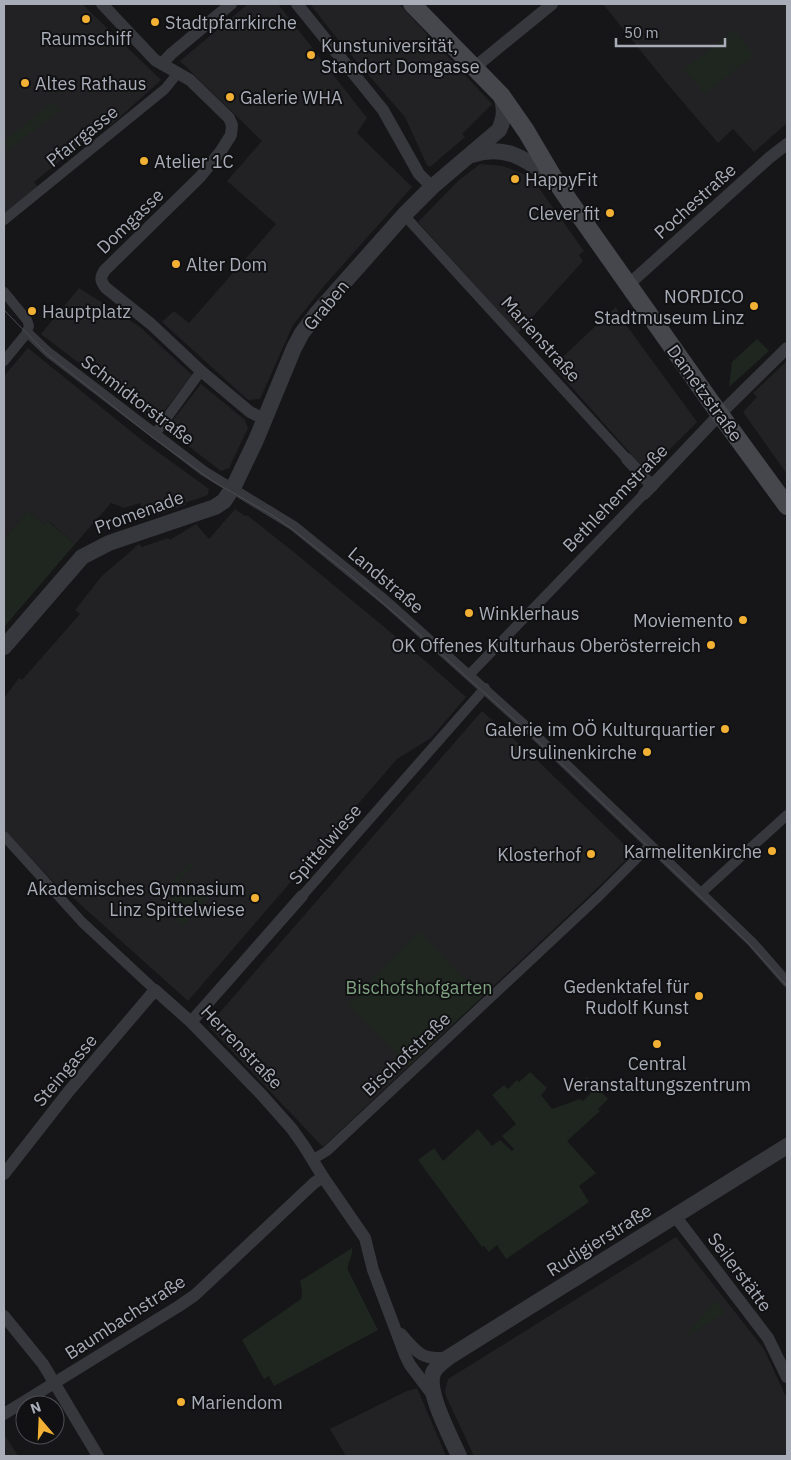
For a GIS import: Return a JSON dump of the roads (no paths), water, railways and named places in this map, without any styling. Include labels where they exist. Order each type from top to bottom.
[{"type":"main road","points":[[412,4],[501,95],[526,131],[555,180]]},
{"type":"main road","name":"Dametzstraße","points":[[555,180],[787,506]]},
{"type":"street","points":[[102,4],[162,64],[177,74]]},
{"type":"street","points":[[162,64],[171,54],[231,4]]},
{"type":"street","points":[[297,4],[383,110],[419,174],[432,188]]},
{"type":"street","points":[[475,67],[552,4]]},
{"type":"street","name":"Pfarrgasse","points":[[4,220],[164,89],[177,74]]},
{"type":"street","name":"Domgasse","points":[[177,74],[190,80],[229,118],[232,125],[231,134],[221,151],[200,177],[105,270],[101,280],[106,288],[151,324],[201,371],[250,412],[264,418]]},
{"type":"street","name":"Graben","points":[[233,489],[302,332],[404,215],[499,130],[504,119],[501,95]]},
{"type":"street","name":"Pochestraße","points":[[628,285],[787,144]]},
{"type":"street","name":"Graben","points":[[470,156],[498,150],[527,160],[555,180]]},
{"type":"street","name":"Marienstraße","points":[[404,215],[627,459],[648,490]]},
{"type":"street","points":[[4,292],[27,320],[29,326],[27,332],[4,361]]},
{"type":"street","name":"Schmidtorstraße","points":[[27,332],[48,352],[155,434],[204,471],[233,489]]},
{"type":"street","name":"Bethlehemstraße","points":[[470,674],[720,414],[787,348]]},
{"type":"street","points":[[155,434],[201,371]]},
{"type":"street","name":"Promenade","points":[[4,647],[82,557],[109,543],[214,507],[224,501],[233,489]]},
{"type":"street","name":"Landstraße","points":[[233,489],[294,526],[385,600],[486,688],[752,942],[787,982]]},
{"type":"street","name":"Spittelwiese","points":[[191,1022],[486,688]]},
{"type":"street","points":[[701,893],[787,815]]},
{"type":"street","name":"Herrenstraße","points":[[4,836],[82,922],[191,1022],[292,1128],[364,1238],[373,1270],[410,1364],[432,1394],[459,1456]]},
{"type":"street","name":"Bischofstraße","points":[[312,1160],[327,1151],[600,896],[650,845]]},
{"type":"street","name":"Steingasse","points":[[4,1174],[69,1091],[155,990]]},
{"type":"street","name":"Rudigierstraße","points":[[434,1372],[449,1357],[787,1146]]},
{"type":"street","name":"Baumbachstraße","points":[[4,1414],[195,1295],[314,1183],[323,1177]]},
{"type":"street","name":"Seilerstätte","points":[[675,1216],[768,1338],[787,1377]]},
{"type":"street","points":[[4,1316],[38,1356],[98,1456]]},
{"type":"street","name":"Herrenstraße","points":[[395,1326],[420,1355],[436,1359],[449,1357]]},
{"type":"street","name":"Herrenstraße","points":[[432,1394],[431,1383],[434,1372]]},
{"type":"tram line","points":[[4,310],[47,354],[152,437],[214,482],[272,515],[292,529],[347,572],[419,634],[527,731],[699,895],[750,945],[787,986]]},
{"type":"place","name":"Raumschiff","points":[[86,19]]},
{"type":"place","name":"Stadtpfarrkirche","points":[[155,22]]},
{"type":"place","name":"Kunstuniversität, Standort Domgasse","points":[[311,55]]},
{"type":"place","name":"Altes Rathaus","points":[[25,83]]},
{"type":"place","name":"Galerie WHA","points":[[230,97]]},
{"type":"place","name":"Atelier 1C","points":[[144,161]]},
{"type":"place","name":"HappyFit","points":[[515,179]]},
{"type":"place","name":"Clever fit","points":[[610,213]]},
{"type":"place","name":"Alter Dom","points":[[176,264]]},
{"type":"place","name":"NORDICO Stadtmuseum Linz","points":[[754,306]]},
{"type":"place","name":"Hauptplatz","points":[[32,311]]},
{"type":"place","name":"Winklerhaus","points":[[469,613]]},
{"type":"place","name":"Moviemento","points":[[743,620]]},
{"type":"place","name":"OK Offenes Kulturhaus Oberösterreich","points":[[711,645]]},
{"type":"place","name":"Galerie im OÖ Kulturquartier","points":[[725,729]]},
{"type":"place","name":"Ursulinenkirche","points":[[647,752]]},
{"type":"place","name":"Karmelitenkirche","points":[[772,851]]},
{"type":"place","name":"Klosterhof","points":[[591,854]]},
{"type":"place","name":"Akademisches Gymnasium Linz Spittelwiese","points":[[255,898]]},
{"type":"place","name":"Gedenktafel für Rudolf Kunst","points":[[699,996]]},
{"type":"place","name":"Central Veranstaltungszentrum","points":[[657,1044]]},
{"type":"place","name":"Mariendom","points":[[181,1402]]},
{"type":"park label","name":"Bischofshofgarten","points":[[419,987]]}]
